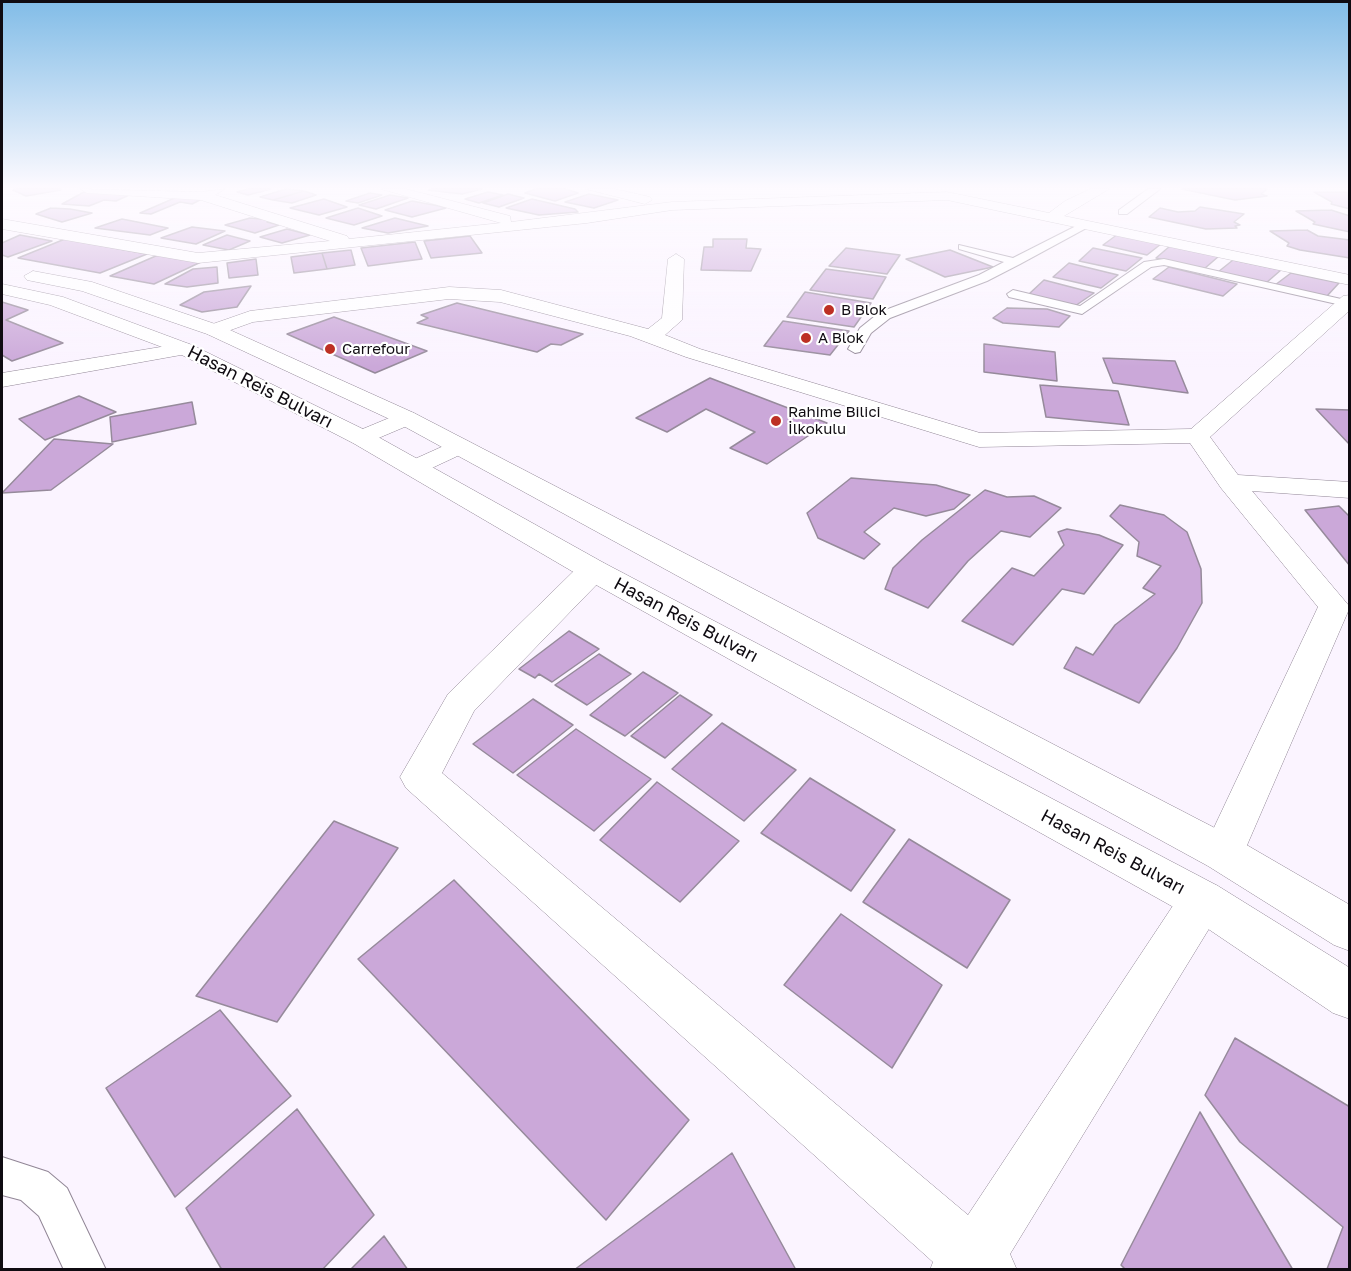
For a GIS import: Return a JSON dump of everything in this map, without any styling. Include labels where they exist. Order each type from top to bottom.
[{"type":"street","points":[[142,248],[198,258],[299,248]]},
{"type":"street","points":[[1176,248],[1348,295]]},
{"type":"street","points":[[650,337],[672,320],[676,259]]},
{"type":"street","name":"Hasan Reis Bulvarı","points":[[2,270],[86,286],[214,330],[406,418],[1223,854],[1350,930]]},
{"type":"street","name":"Hasan Reis Bulvarı","points":[[2,289],[56,301],[185,349],[362,438],[417,467],[593,570],[1202,900],[1350,996]]},
{"type":"street","points":[[214,330],[250,317],[449,293],[501,296],[650,337],[978,440],[1197,436],[1348,295]]},
{"type":"street","points":[[2,380],[185,349]]},
{"type":"street","points":[[362,438],[406,418]]},
{"type":"street","points":[[1197,436],[1230,482],[1342,609],[1223,854]]},
{"type":"street","points":[[417,467],[457,447]]},
{"type":"street","points":[[1230,482],[1350,490]]},
{"type":"street","points":[[593,570],[461,703],[420,777],[974,1266],[1202,900]]},
{"type":"lane","points":[[968,248],[1016,262]]},
{"type":"lane","points":[[855,349],[865,331],[885,315],[963,286],[1041,248]]},
{"type":"lane","points":[[1013,294],[1071,309],[1085,309],[1148,264],[1164,262],[1348,295]]},
{"type":"lane","points":[[2,1176],[34,1186],[53,1202],[86,1269]]},
{"type":"building","points":[[2,248],[32,248],[8,257],[2,255]]},
{"type":"building","points":[[42,248],[116,248],[147,254],[100,273],[18,258]]},
{"type":"building","points":[[361,248],[418,248],[422,259],[368,266]]},
{"type":"building","points":[[427,248],[479,248],[482,253],[431,258]]},
{"type":"building","points":[[704,248],[761,249],[751,271],[701,270]]},
{"type":"building","points":[[846,248],[900,255],[887,274],[829,266]]},
{"type":"building","points":[[1093,248],[1142,258],[1126,271],[1079,261]]},
{"type":"building","points":[[1118,248],[1156,248],[1147,255]]},
{"type":"building","points":[[1167,248],[1181,248],[1219,256],[1204,269],[1156,258]]},
{"type":"building","points":[[1295,248],[1350,248],[1350,258]]},
{"type":"building","points":[[351,250],[355,265],[327,269],[322,253]]},
{"type":"building","points":[[950,250],[993,267],[945,277],[906,259]]},
{"type":"building","points":[[322,253],[327,269],[294,273],[291,257]]},
{"type":"building","points":[[158,255],[201,262],[154,284],[110,276]]},
{"type":"building","points":[[256,259],[258,275],[229,278],[227,263]]},
{"type":"building","points":[[1233,260],[1281,270],[1266,283],[1218,272]]},
{"type":"building","points":[[1069,263],[1118,275],[1101,288],[1053,277]]},
{"type":"building","points":[[217,267],[218,283],[187,287],[165,284],[193,269]]},
{"type":"building","points":[[1169,267],[1237,284],[1223,296],[1153,279]]},
{"type":"building","points":[[826,269],[886,277],[873,299],[810,290]]},
{"type":"building","points":[[1291,273],[1339,283],[1327,296],[1275,285]]},
{"type":"building","points":[[1044,280],[1094,293],[1075,306],[1029,294]]},
{"type":"building","points":[[251,286],[237,307],[202,312],[180,305],[204,292]]},
{"type":"building","name":"B Blok","points":[[805,292],[871,303],[854,327],[787,317]]},
{"type":"building","points":[[2,302],[28,310],[6,320],[63,343],[12,361],[2,355]]},
{"type":"building","points":[[457,303],[583,334],[561,345],[551,344],[537,352],[417,323],[428,318],[421,315]]},
{"type":"building","points":[[1007,308],[1047,309],[1070,316],[1059,327],[1003,323],[993,318]]},
{"type":"building","points":[[334,317],[427,351],[375,373],[287,334]]},
{"type":"building","name":"A Blok","points":[[783,321],[849,331],[830,355],[764,346]]},
{"type":"building","points":[[984,344],[1055,352],[1057,381],[984,372]]},
{"type":"building","points":[[1103,358],[1175,361],[1188,393],[1113,383]]},
{"type":"building","name":"Rahime Bilici İlkokulu","points":[[710,378],[827,423],[767,464],[730,448],[755,432],[706,409],[667,432],[636,418]]},
{"type":"building","points":[[1040,385],[1118,391],[1129,425],[1046,417]]},
{"type":"building","points":[[79,396],[116,412],[45,440],[19,419]]},
{"type":"building","points":[[192,402],[196,424],[112,442],[110,417]]},
{"type":"building","points":[[1316,409],[1350,410],[1350,445]]},
{"type":"building","points":[[54,439],[113,444],[51,490],[2,493]]},
{"type":"building","points":[[851,478],[936,485],[970,495],[954,509],[926,516],[894,508],[864,532],[880,544],[864,559],[818,538],[807,513]]},
{"type":"building","points":[[985,490],[1007,497],[1034,496],[1061,508],[1030,537],[1001,531],[968,561],[928,608],[885,589],[893,568],[922,540]]},
{"type":"building","points":[[1120,505],[1164,515],[1187,532],[1201,569],[1202,603],[1177,648],[1139,703],[1064,668],[1076,647],[1093,655],[1115,625],[1155,594],[1143,588],[1161,566],[1137,556],[1139,542],[1110,516]]},
{"type":"building","points":[[1339,506],[1350,517],[1350,566],[1305,510]]},
{"type":"building","points":[[1067,529],[1099,535],[1123,545],[1084,594],[1062,589],[1013,645],[962,621],[1012,568],[1034,576],[1064,545],[1058,532]]},
{"type":"building","points":[[569,631],[599,649],[552,682],[539,674],[535,678],[519,669]]},
{"type":"building","points":[[599,654],[631,674],[587,705],[555,685]]},
{"type":"building","points":[[643,672],[678,693],[625,736],[590,715]]},
{"type":"building","points":[[680,695],[712,715],[665,758],[631,736]]},
{"type":"building","points":[[533,699],[573,725],[513,773],[473,744]]},
{"type":"building","points":[[722,723],[796,770],[744,821],[672,769]]},
{"type":"building","points":[[576,729],[651,779],[594,831],[517,775]]},
{"type":"building","points":[[810,778],[895,830],[851,891],[761,833]]},
{"type":"building","points":[[657,782],[739,841],[680,902],[600,840]]},
{"type":"building","points":[[334,821],[398,848],[277,1022],[196,996]]},
{"type":"building","points":[[909,839],[1010,900],[967,968],[863,902]]},
{"type":"building","points":[[454,880],[689,1120],[606,1220],[358,959]]},
{"type":"building","points":[[841,914],[942,985],[892,1068],[784,985]]},
{"type":"building","points":[[220,1010],[291,1096],[175,1197],[106,1088]]},
{"type":"building","points":[[1235,1038],[1350,1107],[1350,1270],[1327,1269],[1343,1227],[1240,1142],[1205,1095]]},
{"type":"building","points":[[297,1109],[374,1215],[322,1270],[222,1270],[186,1208]]},
{"type":"building","points":[[1200,1112],[1293,1270],[1126,1270],[1121,1265]]},
{"type":"building","points":[[732,1153],[796,1270],[574,1270]]},
{"type":"building","points":[[384,1236],[408,1270],[350,1270]]},
{"type":"place","name":"B Blok","points":[[829,310]]},
{"type":"place","name":"A Blok","points":[[806,338]]},
{"type":"place","name":"Carrefour","points":[[330,349]]},
{"type":"place","name":"Rahime Bilici İlkokulu","points":[[776,421]]}]
